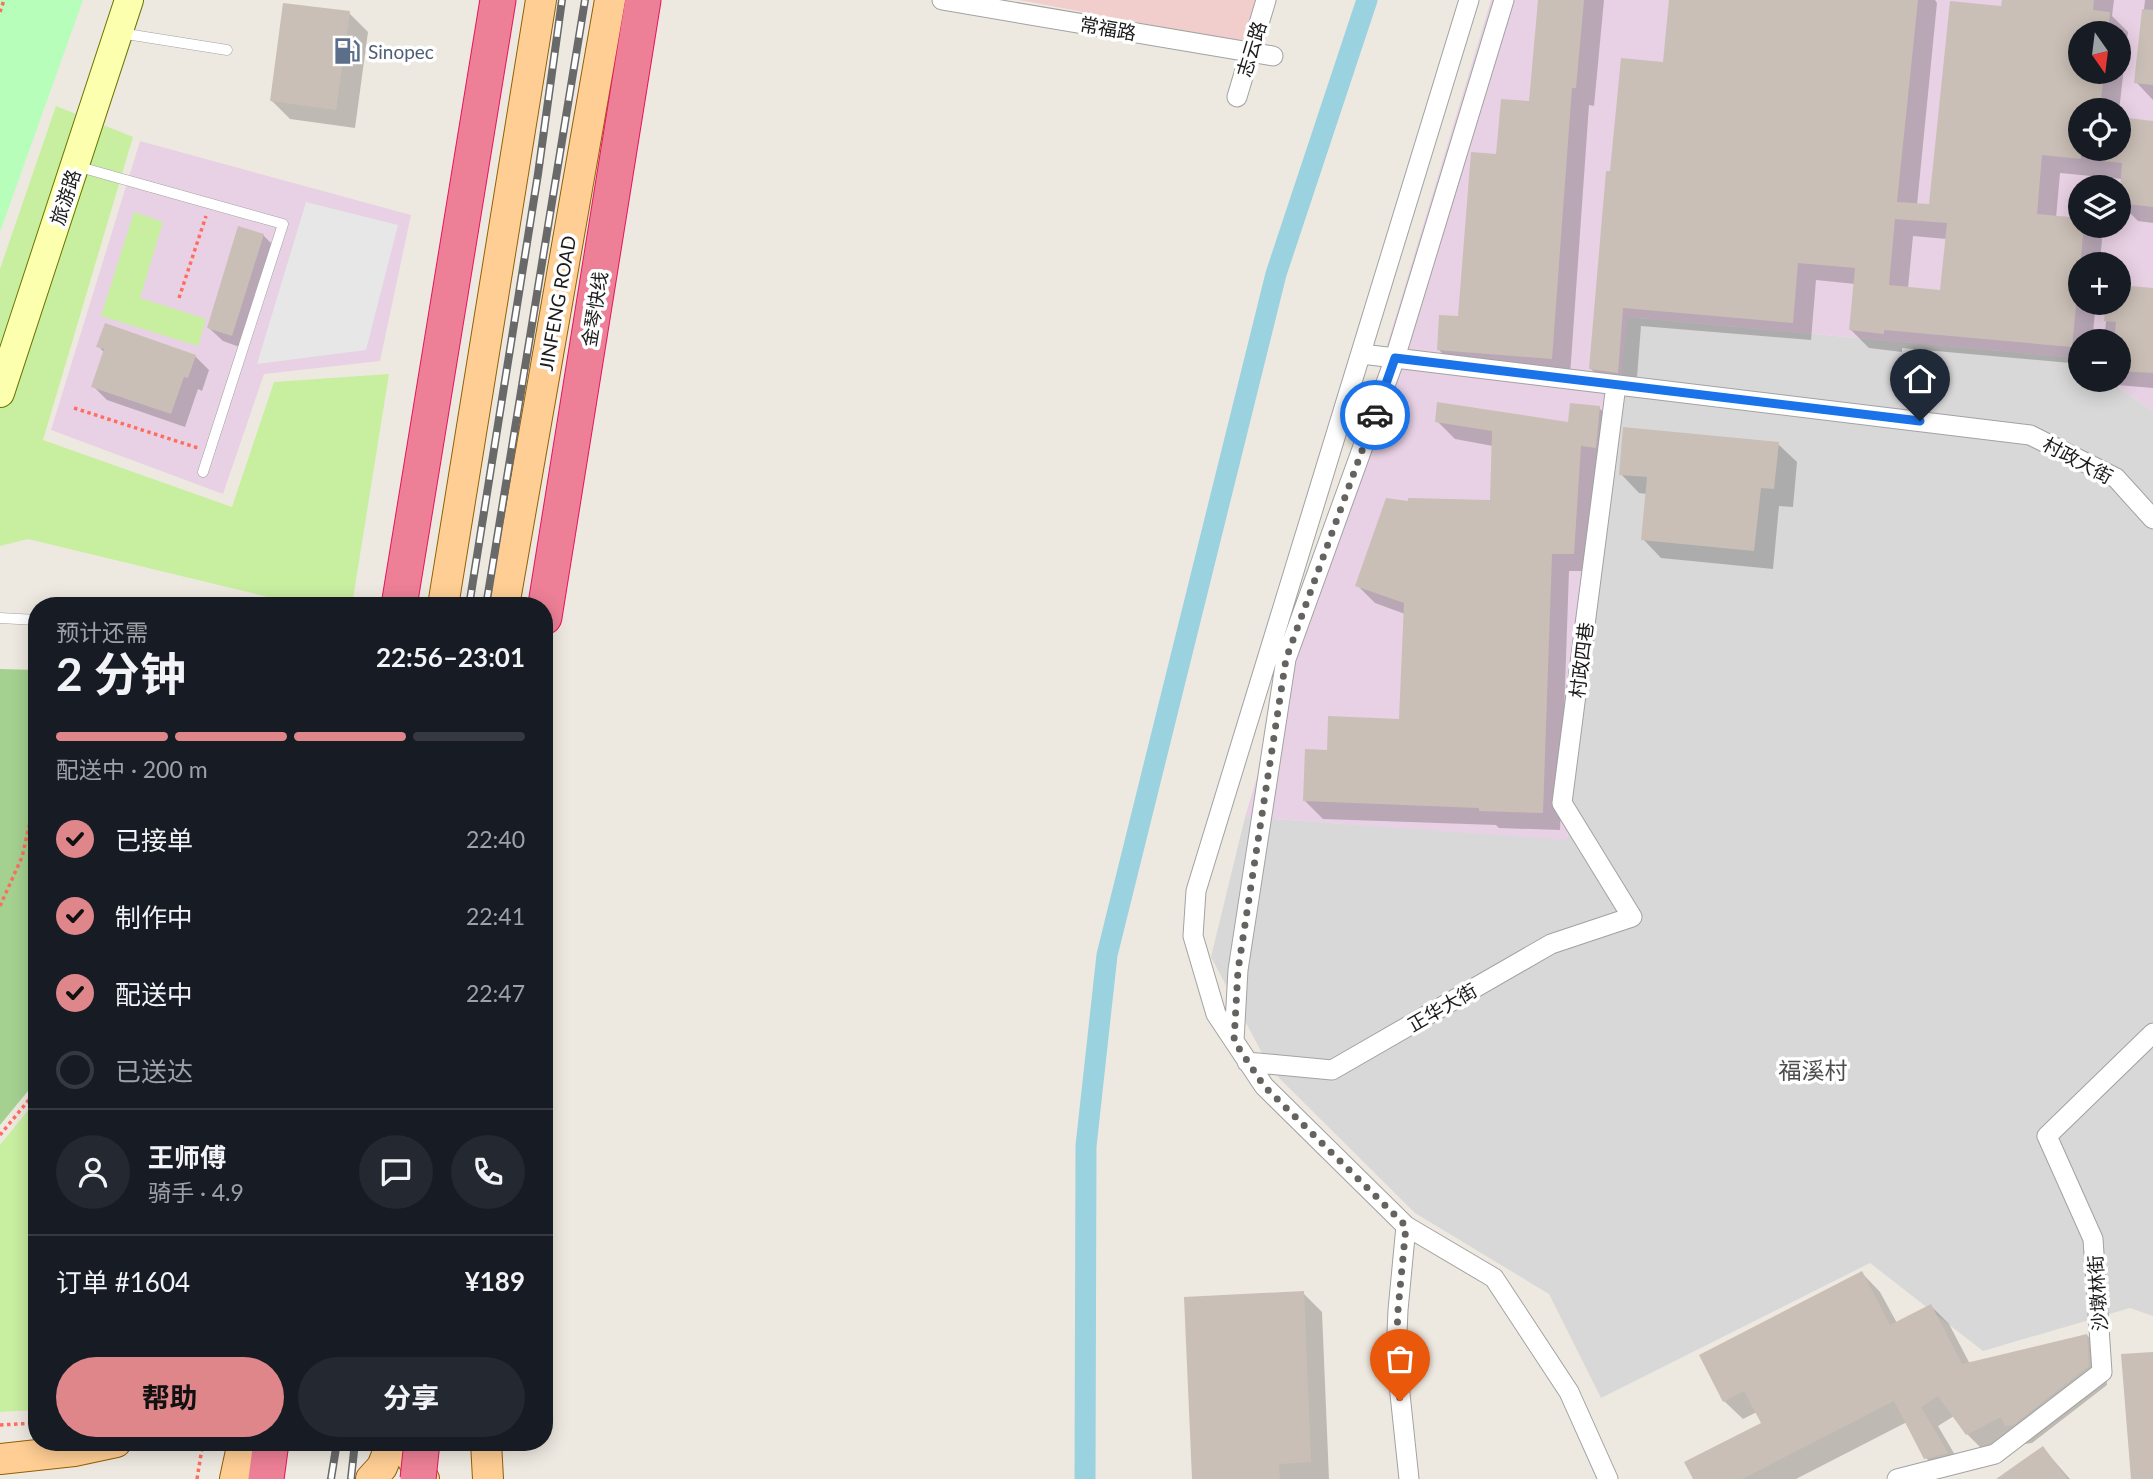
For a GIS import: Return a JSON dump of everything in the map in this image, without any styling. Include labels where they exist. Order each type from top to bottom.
[{"type":"highway","points":[[400,597],[498,0]]},
{"type":"highway","name":"金琴快线","points":[[547,597],[643,0]]},
{"type":"highway","points":[[266,1479],[270,1451]]},
{"type":"highway","points":[[418,1479],[421,1451]]},
{"type":"main road","points":[[444,597],[541,0]]},
{"type":"main road","name":"JINFENG ROAD","points":[[506,597],[610,0]]},
{"type":"main road","points":[[0,1460],[74,1451]]},
{"type":"main road","points":[[235,1479],[241,1451]]},
{"type":"main road","points":[[371,1479],[382,1467],[388,1451]]},
{"type":"main road","points":[[407,1451],[424,1479]]},
{"type":"main road","points":[[486,1451],[488,1479]]},
{"type":"street","name":"旅游路","points":[[0,393],[129,0]]},
{"type":"street","name":"常福路","points":[[943,0],[1273,56]]},
{"type":"street","name":"志云路","points":[[1237,97],[1266,0]]},
{"type":"street","points":[[1469,0],[1196,891],[1193,936],[1216,1014],[1264,1086],[1406,1226],[1494,1278],[1569,1392],[1608,1479]]},
{"type":"street","points":[[1234,1041],[1238,970],[1286,659],[1395,358],[1504,0]]},
{"type":"street","name":"村政大街","points":[[1362,354],[2030,435],[2116,478],[2153,519]]},
{"type":"street","name":"村政四巷","points":[[1616,385],[1562,803],[1632,917]]},
{"type":"street","name":"正华大街","points":[[1248,1062],[1332,1070],[1551,944],[1632,917]]},
{"type":"street","name":"沙墩林街","points":[[1897,1479],[1996,1454],[2102,1372],[2093,1240],[2047,1136],[2153,1033]]},
{"type":"street","points":[[1406,1226],[1396,1356],[1409,1479]]},
{"type":"lane","points":[[119,33],[227,50]]},
{"type":"lane","points":[[75,166],[283,224],[203,472]]},
{"type":"lane","points":[[0,618],[28,620]]},
{"type":"path","points":[[0,12],[4,0]]},
{"type":"path","points":[[179,298],[210,204]]},
{"type":"path","points":[[74,408],[210,451]]},
{"type":"path","points":[[0,906],[22,857],[28,831]]},
{"type":"path","points":[[0,1135],[28,1101]]},
{"type":"path","points":[[0,1425],[28,1423]]},
{"type":"path","points":[[197,1479],[202,1451]]},
{"type":"shaded area","points":[[1019,0],[1256,0],[1244,42]]},
{"type":"shaded area","points":[[1491,0],[2153,0],[2153,411],[2125,392],[2131,392],[2131,329],[2068,329],[2068,357],[1628,317],[1567,840],[1245,817]]},
{"type":"shaded area","points":[[140,141],[411,215],[380,361],[264,374],[223,494],[51,430]]},
{"type":"shaded area","points":[[306,202],[398,225],[366,350],[257,364]]},
{"type":"shaded area","points":[[1627,317],[2068,357],[2068,392],[2125,392],[2153,411],[2153,1316],[2130,1308],[1983,1351],[1870,1263],[1601,1398],[1549,1294],[1415,1213],[1271,1070],[1211,957],[1245,817],[1567,839]]},
{"type":"green space","points":[[0,0],[83,0],[0,232]]},
{"type":"green space","points":[[56,106],[133,137],[43,440],[232,507],[274,382],[389,374],[353,597],[268,597],[28,539],[0,546],[0,269]]},
{"type":"green space","points":[[134,212],[163,222],[140,298],[206,319],[198,346],[101,316]]},
{"type":"green space","points":[[0,669],[28,670],[28,1091],[0,1125]]},
{"type":"green space","points":[[28,1110],[28,1410],[0,1412],[0,1145]]},
{"type":"building","points":[[1538,0],[1584,0],[1576,88],[1572,88],[1552,359],[1437,350],[1439,315],[1458,316],[1471,152],[1496,154],[1501,99],[1529,101]]},
{"type":"building","points":[[1669,0],[1918,0],[1897,202],[1929,204],[1950,1],[2001,6],[2002,0],[2094,0],[2093,10],[2110,12],[2109,21],[2068,21],[2068,84],[2103,84],[2101,98],[2068,98],[2068,158],[2042,155],[2037,214],[2068,217],[2068,238],[2083,238],[2081,252],[2068,252],[2068,315],[2075,315],[2074,329],[2068,329],[2068,347],[1884,330],[1884,334],[1849,330],[1855,268],[1798,263],[1793,323],[1623,308],[1618,373],[1589,369],[1606,171],[1610,171],[1621,58],[1663,62]],"holes":[[[1895,219],[1947,223],[1940,290],[1889,285]]]},
{"type":"building","points":[[283,3],[350,11],[336,110],[270,101]]},
{"type":"building","points":[[2142,9],[2153,10],[2153,85],[2134,83]]},
{"type":"building","points":[[2131,118],[2153,121],[2153,207],[2131,204],[2131,175],[2121,175],[2122,163],[2102,161],[2131,161]]},
{"type":"building","points":[[238,226],[264,234],[232,336],[207,328]]},
{"type":"building","points":[[2131,286],[2153,288],[2153,373],[2131,372],[2131,329],[2115,329],[2116,322],[2104,321],[2105,315],[2131,315]]},
{"type":"building","points":[[105,323],[196,355],[188,378],[184,377],[171,414],[91,387],[104,349],[96,347]]},
{"type":"building","points":[[1437,402],[1568,422],[1570,403],[1600,406],[1596,448],[1581,446],[1574,554],[1552,554],[1543,813],[1303,801],[1305,749],[1327,750],[1328,716],[1399,719],[1404,603],[1355,586],[1386,498],[1408,501],[1408,498],[1490,500],[1492,431],[1435,422]]},
{"type":"building","points":[[1623,427],[1779,442],[1774,489],[1761,488],[1754,551],[1641,540],[1647,477],[1619,475]]},
{"type":"building","points":[[1862,1271],[1890,1325],[1931,1304],[1962,1364],[2087,1334],[2089,1366],[2013,1425],[2005,1426],[2001,1417],[1966,1435],[1938,1396],[1921,1407],[1948,1453],[1924,1459],[1894,1401],[1742,1479],[1693,1479],[1684,1462],[1761,1423],[1744,1391],[1723,1402],[1699,1355]]},
{"type":"building","points":[[1304,1291],[1311,1462],[1279,1464],[1280,1479],[1192,1479],[1184,1297]]},
{"type":"building","points":[[2153,1352],[2153,1479],[2131,1479],[2121,1354]]},
{"type":"building","points":[[2043,1446],[2067,1479],[1996,1479]]},
{"type":"waterway","points":[[1085,1479],[1086,1146],[1107,955],[1276,274],[1367,0]]},
{"type":"railway","points":[[470,597],[538,174],[562,0]]},
{"type":"railway","points":[[487,597],[585,0]]},
{"type":"railway","points":[[331,1479],[336,1451]]},
{"type":"railway","points":[[351,1479],[354,1451]]},
{"type":"way so far","points":[[1375,415],[1286,659],[1238,970],[1234,1041],[1264,1086],[1406,1226],[1396,1356],[1400,1401]]},
{"type":"place","name":"Sinopec","points":[[347,51]]},
{"type":"district","name":"福溪村","points":[[1813,1070]]},
{"type":"route","points":[[1375,415],[1395,358],[1920,421]]}]
